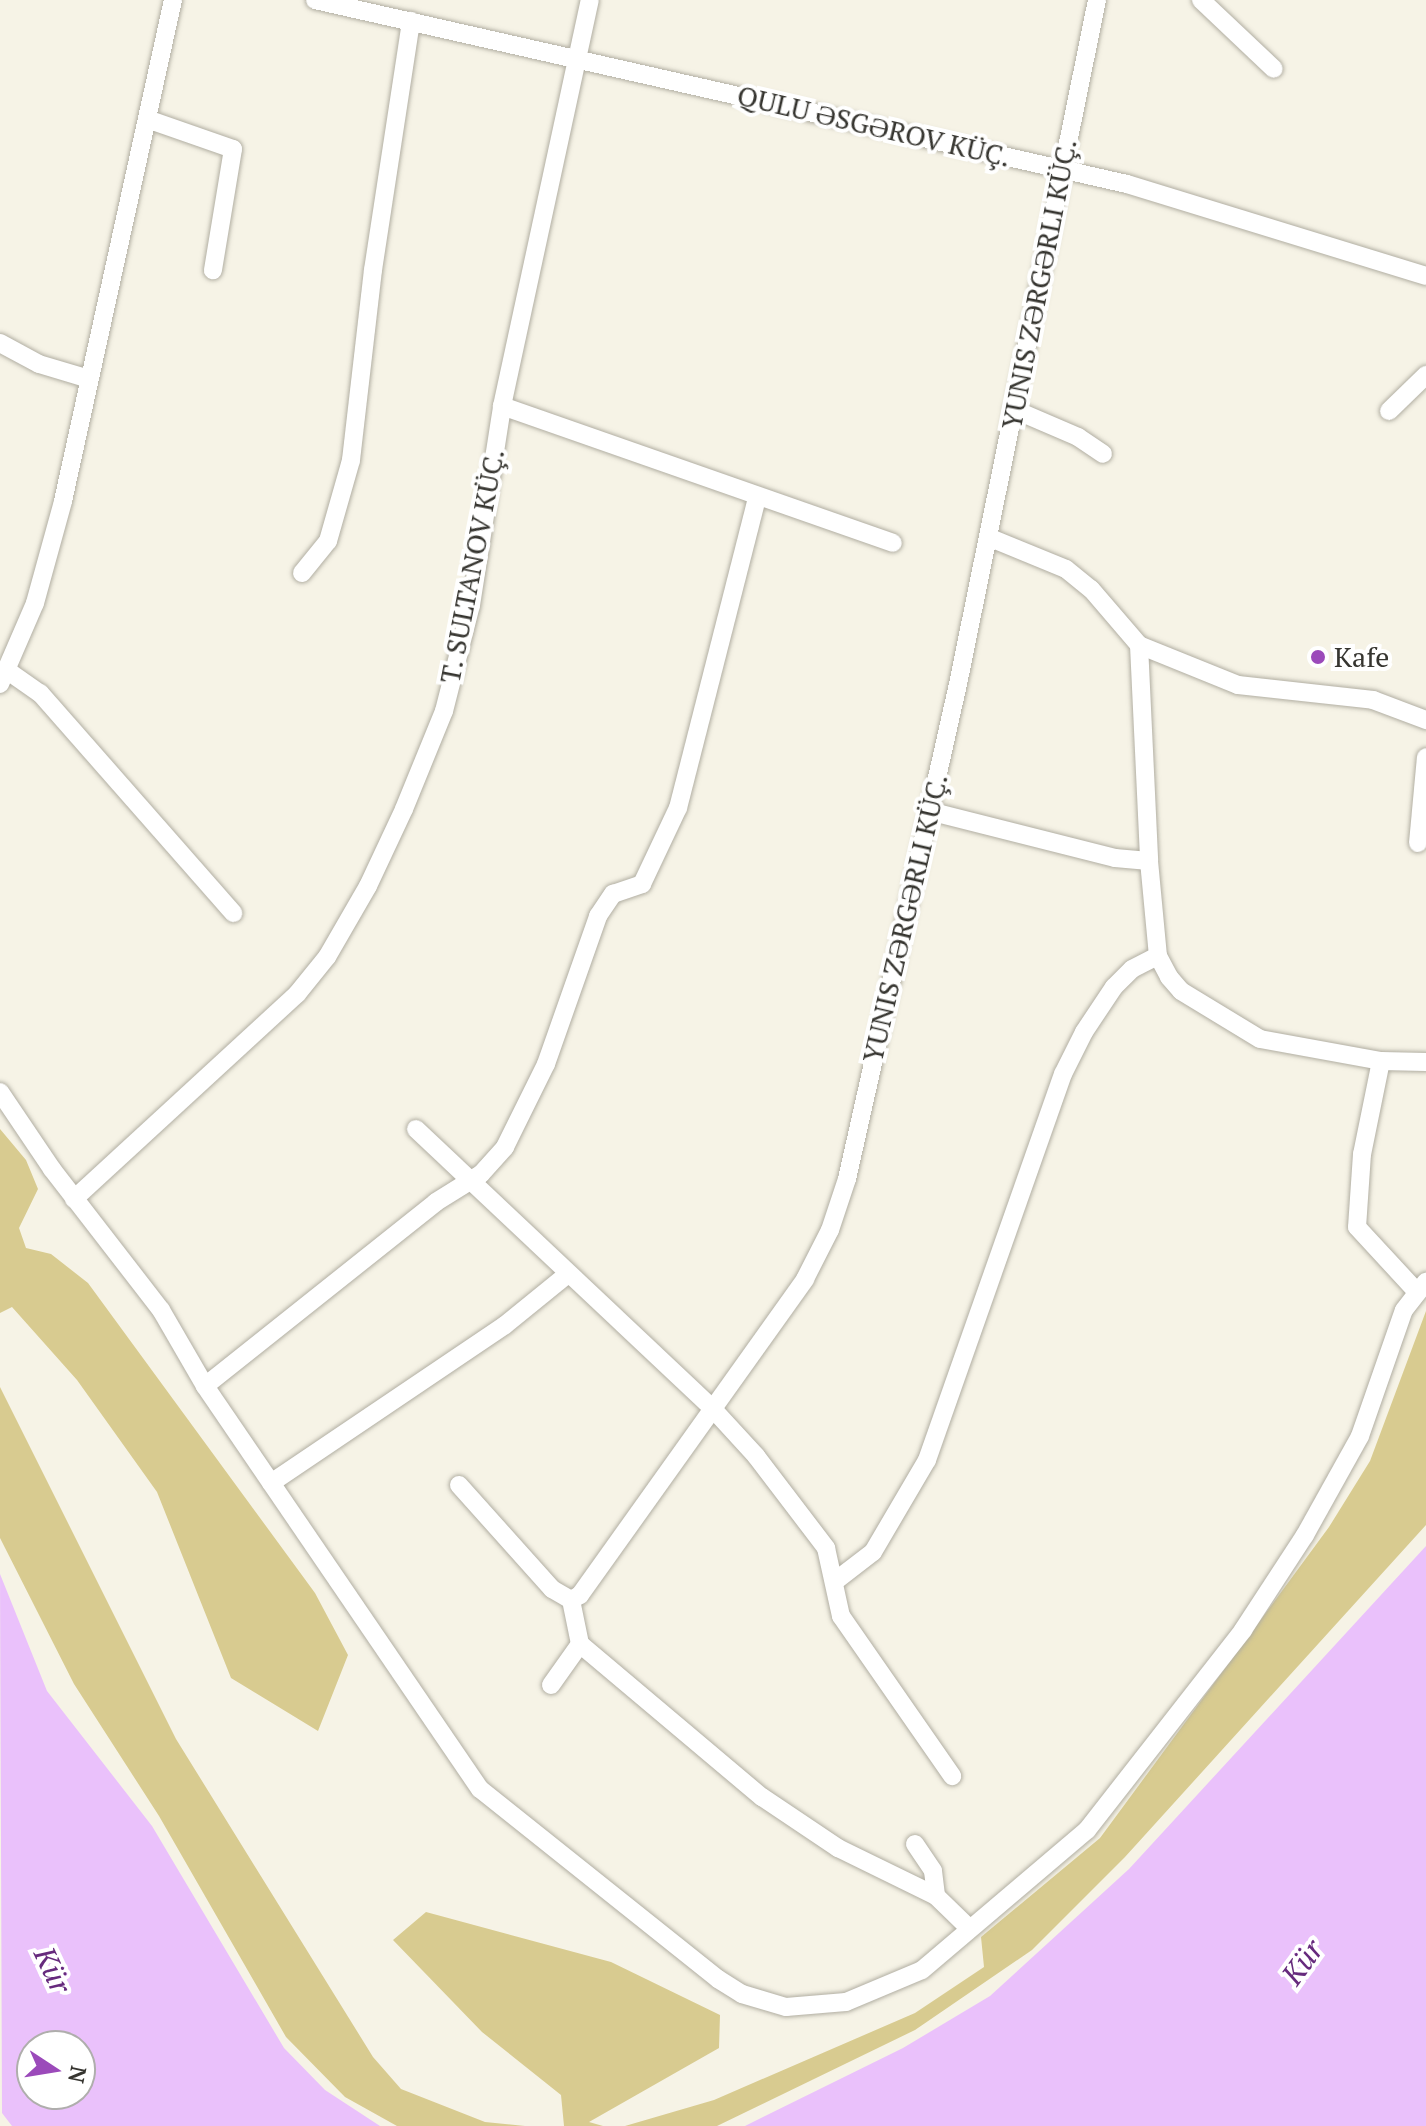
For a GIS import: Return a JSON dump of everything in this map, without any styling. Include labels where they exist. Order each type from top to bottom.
[{"type":"street","points":[[173,0],[89,379],[35,603],[4,677],[40,693],[233,913]]},
{"type":"street","name":"QULU ƏSGƏROV KÜÇ.","points":[[315,0],[1173,196],[1426,276]]},
{"type":"street","name":"T. SULTANOV KÜÇ.","points":[[74,1199],[297,994],[327,957],[368,886],[444,711],[471,605],[502,406],[590,0]]},
{"type":"street","name":"YUNIS ZƏRGƏRLI KÜÇ.","points":[[571,1600],[594,1578],[805,1279],[830,1230],[847,1179],[988,537],[1097,0]]},
{"type":"street","points":[[1201,0],[1220,6],[1274,69]]},
{"type":"street","points":[[302,573],[328,541],[351,460],[373,270],[411,21]]},
{"type":"street","points":[[147,119],[226,142],[233,149],[213,270]]},
{"type":"street","points":[[0,343],[39,364],[89,379]]},
{"type":"street","points":[[1389,411],[1426,375]]},
{"type":"street","points":[[502,406],[757,498],[893,543]]},
{"type":"street","points":[[1013,409],[1078,437],[1103,454]]},
{"type":"street","points":[[205,1386],[494,1163],[528,1107],[604,904],[613,894],[642,884],[666,839],[757,498]]},
{"type":"street","points":[[988,537],[1066,569],[1102,600],[1139,645],[1238,685],[1373,700],[1426,720]]},
{"type":"street","points":[[1139,645],[1149,861],[1158,956],[1181,991],[1260,1039],[1381,1061],[1426,1062]]},
{"type":"street","points":[[1418,843],[1426,757]]},
{"type":"street","points":[[929,811],[1115,858],[1149,861]]},
{"type":"street","points":[[834,1582],[873,1552],[916,1485],[1063,1074],[1084,1032],[1123,978],[1158,956]]},
{"type":"street","points":[[0,1092],[74,1199],[161,1310],[205,1386],[480,1789],[500,1809],[742,1994],[786,2007],[846,2002],[922,1970],[1087,1830],[1243,1630],[1305,1535],[1360,1436],[1395,1331],[1421,1287],[1357,1227],[1362,1154],[1381,1061]]},
{"type":"street","points":[[416,1129],[713,1409],[826,1548],[841,1616],[952,1776]]},
{"type":"street","points":[[271,1483],[505,1325],[568,1274]]},
{"type":"street","points":[[459,1485],[552,1589],[571,1600],[580,1644],[762,1797],[838,1848],[936,1896],[970,1929]]},
{"type":"street","points":[[551,1685],[580,1644]]},
{"type":"street","points":[[915,1844],[933,1871],[936,1896]]},
{"type":"shaded area","points":[[0,1129],[26,1160],[38,1189],[19,1228],[26,1248],[51,1254],[88,1283],[315,1593],[348,1655],[318,1731],[231,1678],[157,1492],[77,1380],[12,1307],[0,1313]]},
{"type":"shaded area","points":[[1426,1311],[1426,1525],[1125,1857],[1032,1950],[915,2030],[717,2126],[625,2126],[714,2100],[915,2013],[984,1967],[981,1937],[1100,1838],[1329,1527],[1370,1461]]},
{"type":"shaded area","points":[[0,1387],[176,1739],[373,2057],[401,2089],[485,2122],[525,2126],[397,2126],[345,2097],[286,2037],[159,1816],[74,1684],[0,1538]]},
{"type":"shaded area","points":[[426,1912],[611,1962],[720,2015],[719,2048],[589,2122],[603,2126],[564,2126],[561,2095],[482,2032],[393,1940]]},
{"type":"water","name":"Kür","points":[[1426,1546],[1426,2126],[745,2126],[903,2048],[990,1996],[1129,1869]]},
{"type":"water","name":"Kür","points":[[0,1574],[47,1691],[152,1826],[284,2048],[325,2090],[380,2126],[12,2126],[2,2113]]},
{"type":"place","name":"Kafe","points":[[1318,657]]}]
